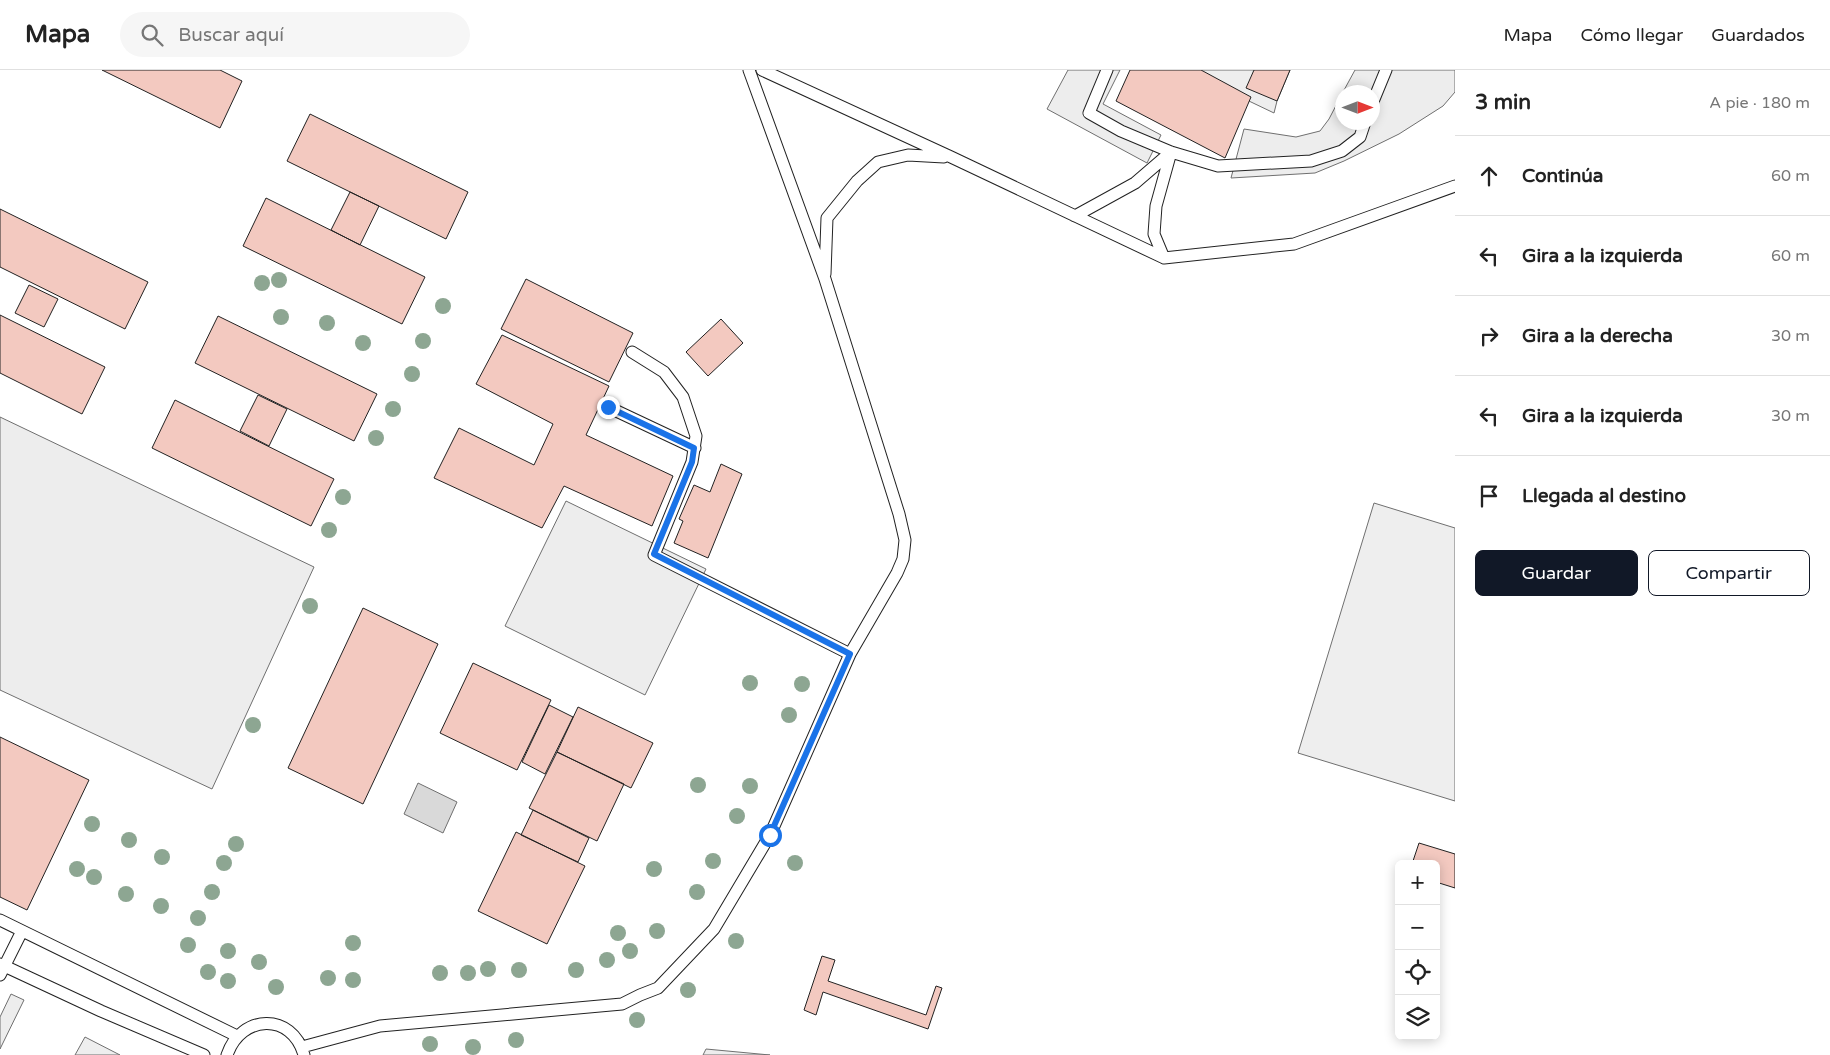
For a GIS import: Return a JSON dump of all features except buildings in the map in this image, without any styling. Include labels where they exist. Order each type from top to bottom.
[{"type":"lane","points":[[227,1055],[237,1036],[247,1028],[258,1024],[271,1024],[282,1027],[293,1034],[303,1051],[380,1026],[622,1004],[658,988],[714,929],[770,835],[850,654],[897,573],[903,559],[905,540],[899,514],[824,279],[749,70]]},
{"type":"lane","points":[[762,70],[1164,258],[1294,244],[1455,186]]},
{"type":"lane","points":[[1107,70],[1089,113],[1121,131],[1172,152],[1218,166],[1311,160],[1342,151],[1360,137],[1362,130]]},
{"type":"lane","points":[[1380,85],[1386,70]]},
{"type":"lane","points":[[1075,216],[1135,183],[1172,152]]},
{"type":"lane","points":[[1164,258],[1154,234],[1156,206],[1172,152]]},
{"type":"lane","points":[[824,279],[827,218],[857,181],[878,162],[908,155],[951,157]]},
{"type":"lane","points":[[632,352],[664,372],[683,397],[696,436],[692,462],[654,554],[850,654]]},
{"type":"lane","points":[[608,407],[694,448]]},
{"type":"lane","points":[[0,920],[237,1036]]},
{"type":"lane","points":[[22,931],[1,968],[204,1055]]},
{"type":"shaded area","points":[[1068,70],[1120,70],[1103,104],[1161,135],[1147,163],[1047,109]]},
{"type":"shaded area","points":[[1184,70],[1290,70],[1274,113]]},
{"type":"shaded area","points":[[1355,70],[1455,70],[1455,92],[1443,106],[1399,134],[1344,161],[1315,173],[1231,178],[1244,129],[1296,137],[1320,131],[1335,107],[1335,130],[1380,130],[1380,85],[1347,85]]},
{"type":"shaded area","points":[[0,417],[314,567],[212,789],[0,690]]},
{"type":"shaded area","points":[[566,501],[706,569],[645,695],[505,626]]},
{"type":"shaded area","points":[[1374,503],[1455,528],[1455,801],[1298,753]]},
{"type":"shaded area","points":[[418,783],[457,802],[443,833],[404,814]]},
{"type":"shaded area","points":[[11,994],[24,1000],[0,1049],[0,1017]]},
{"type":"shaded area","points":[[85,1037],[120,1055],[75,1055]]},
{"type":"shaded area","points":[[706,1049],[770,1055],[703,1055]]},
{"type":"route","points":[[608,407],[694,448],[692,462],[654,554],[850,654],[770,835]]}]
